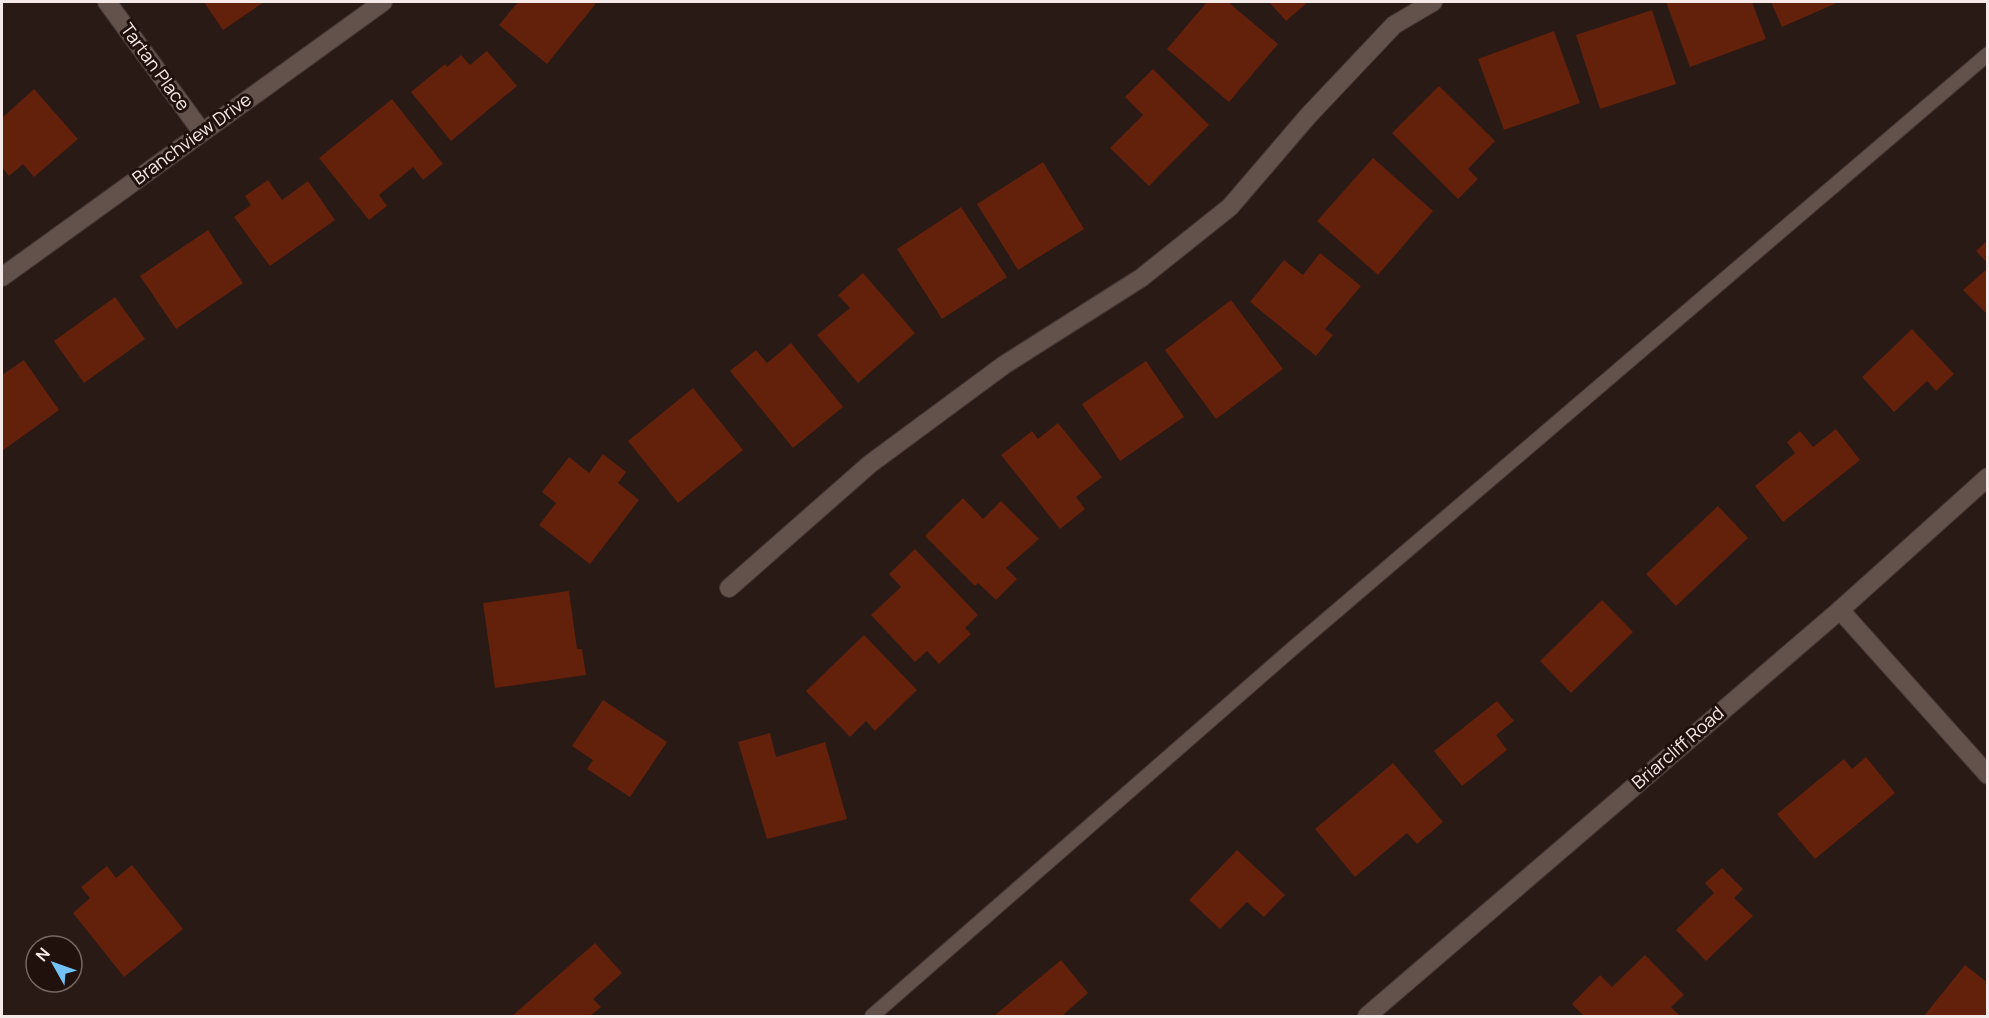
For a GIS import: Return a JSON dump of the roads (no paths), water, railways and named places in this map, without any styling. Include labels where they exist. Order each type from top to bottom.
[{"type":"street","name":"Tartan Place","points":[[107,2],[202,132]]},
{"type":"street","name":"Branchview Drive","points":[[2,278],[383,2]]},
{"type":"street","points":[[729,588],[870,464],[1004,365],[1141,278],[1230,207],[1308,116],[1394,25],[1433,2]]},
{"type":"street","name":"Briarcliff Road","points":[[1367,1017],[1840,610],[1988,477]]},
{"type":"street","points":[[1840,610],[1988,775]]},
{"type":"lane","points":[[872,1017],[1292,648],[1988,54]]}]
